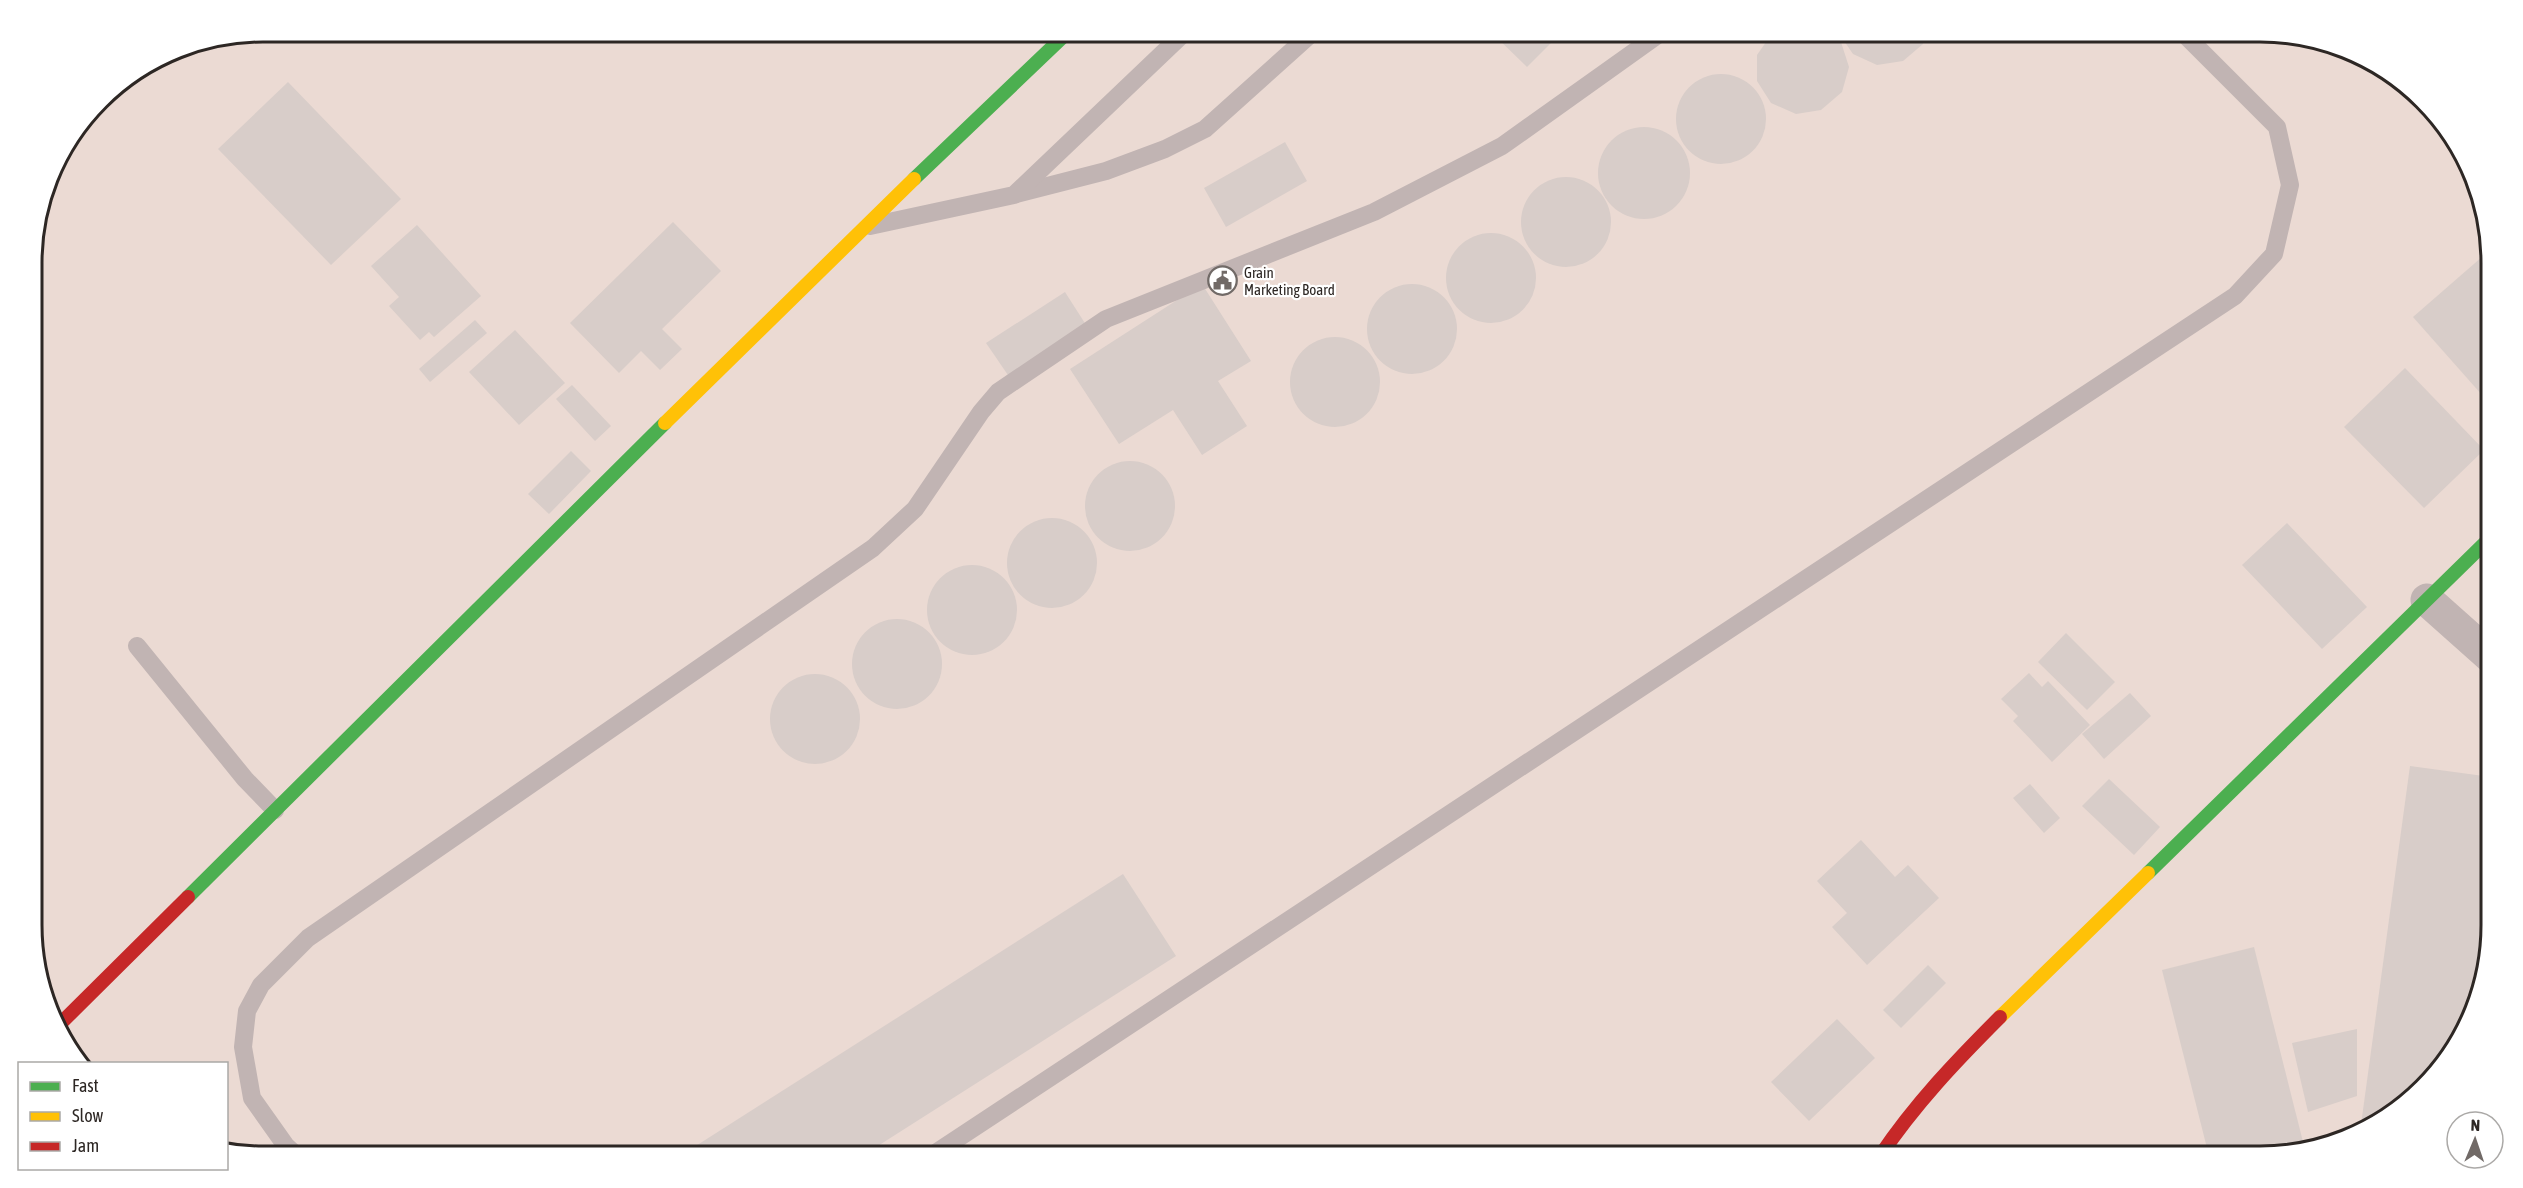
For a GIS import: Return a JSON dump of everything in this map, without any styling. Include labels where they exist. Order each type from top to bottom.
[{"type":"street","points":[[64,1020],[862,228],[1057,42]]},
{"type":"street","points":[[1887,1146],[1908,1115],[1949,1067],[2481,547]]},
{"type":"street","points":[[2427,600],[2481,648]]},
{"type":"lane","points":[[1014,195],[1175,42]]},
{"type":"lane","points":[[862,228],[1014,195],[1106,171],[1165,149],[1205,129],[1302,42]]},
{"type":"lane","points":[[286,1146],[252,1098],[243,1047],[247,1011],[261,986],[308,938],[873,548],[915,509],[981,412],[998,392],[1106,319],[1374,212],[1502,146],[1648,42]]},
{"type":"lane","points":[[946,1146],[2235,296],[2274,254],[2290,185],[2277,127],[2192,42]]},
{"type":"lane","points":[[137,646],[245,779],[275,810]]},
{"type":"shaded area","points":[[248,42],[2275,42],[2303,46],[2345,59],[2383,79],[2406,97],[2444,140],[2469,192],[2477,220],[2481,248],[2481,940],[2477,968],[2464,1010],[2444,1048],[2426,1071],[2383,1109],[2331,1134],[2303,1142],[2275,1146],[248,1146],[228,1143],[228,1062],[90,1062],[65,1023],[46,968],[42,940],[42,248],[46,220],[59,178],[79,140],[97,117],[128,88],[165,65],[192,54]]},
{"type":"building","points":[[1501,42],[1552,42],[1527,67]]},
{"type":"building","points":[[1766,42],[1841,42],[1849,67],[1842,92],[1821,110],[1796,114],[1771,103],[1757,81],[1757,55]]},
{"type":"building","points":[[1845,42],[1924,42],[1903,61],[1877,65],[1853,54]]},
{"type":"building","points":[[1712,74],[1730,74],[1746,81],[1759,94],[1766,110],[1766,128],[1759,144],[1746,157],[1730,164],[1712,164],[1696,157],[1683,144],[1676,128],[1676,110],[1683,94],[1696,81]]},
{"type":"building","points":[[288,82],[401,199],[331,265],[218,149]]},
{"type":"building","points":[[1644,127],[1661,131],[1676,141],[1686,156],[1690,173],[1686,190],[1676,205],[1661,215],[1644,219],[1627,215],[1612,205],[1602,190],[1598,173],[1602,156],[1612,141],[1627,131]]},
{"type":"building","points":[[1285,142],[1307,181],[1226,227],[1204,188]]},
{"type":"building","points":[[1557,177],[1575,177],[1591,184],[1604,197],[1611,213],[1611,231],[1604,247],[1591,260],[1575,267],[1557,267],[1541,260],[1528,247],[1521,231],[1521,213],[1528,197],[1541,184]]},
{"type":"building","points":[[673,222],[721,271],[662,329],[682,349],[660,370],[641,351],[619,373],[570,323]]},
{"type":"building","points":[[417,225],[481,296],[434,337],[429,332],[420,340],[389,306],[399,297],[371,266]]},
{"type":"building","points":[[1491,233],[1508,236],[1523,246],[1533,261],[1536,278],[1533,295],[1523,310],[1508,320],[1491,323],[1474,320],[1459,310],[1449,295],[1446,278],[1449,261],[1459,246],[1474,236]]},
{"type":"building","points":[[2481,258],[2481,394],[2413,317]]},
{"type":"building","points":[[1202,284],[1251,361],[1218,381],[1247,426],[1202,455],[1173,410],[1119,444],[1070,369]]},
{"type":"building","points":[[1403,284],[1421,284],[1437,291],[1450,304],[1457,320],[1457,338],[1450,354],[1437,367],[1421,374],[1403,374],[1387,367],[1374,354],[1367,338],[1367,320],[1374,304],[1387,291]]},
{"type":"building","points":[[1065,292],[1088,328],[1010,378],[986,343]]},
{"type":"building","points":[[475,320],[487,333],[430,382],[419,369]]},
{"type":"building","points":[[515,330],[565,383],[519,425],[469,372]]},
{"type":"building","points":[[1326,337],[1344,337],[1360,344],[1373,357],[1380,373],[1380,391],[1373,407],[1360,420],[1344,427],[1326,427],[1310,420],[1297,407],[1290,391],[1290,373],[1297,357],[1310,344]]},
{"type":"building","points":[[2405,368],[2481,447],[2481,453],[2424,508],[2344,427]]},
{"type":"building","points":[[572,385],[611,426],[595,441],[556,399]]},
{"type":"building","points":[[571,451],[591,471],[549,514],[528,494]]},
{"type":"building","points":[[1130,461],[1147,464],[1162,474],[1172,489],[1175,506],[1172,523],[1162,538],[1147,548],[1130,551],[1113,548],[1098,538],[1088,523],[1085,506],[1088,489],[1098,474],[1113,464]]},
{"type":"building","points":[[1043,518],[1061,518],[1077,525],[1090,538],[1097,554],[1097,572],[1090,588],[1077,601],[1061,608],[1043,608],[1027,601],[1014,588],[1007,572],[1007,554],[1014,538],[1027,525]]},
{"type":"building","points":[[2287,523],[2367,607],[2322,649],[2242,565]]},
{"type":"building","points":[[963,565],[981,565],[997,572],[1010,585],[1017,601],[1017,619],[1010,635],[997,648],[981,655],[963,655],[947,648],[934,635],[927,619],[927,601],[934,585],[947,572]]},
{"type":"building","points":[[888,619],[906,619],[922,626],[935,639],[942,655],[942,673],[935,689],[922,702],[906,709],[888,709],[872,702],[859,689],[852,673],[852,655],[859,639],[872,626]]},
{"type":"building","points":[[2066,633],[2115,682],[2087,710],[2038,662]]},
{"type":"building","points":[[2029,673],[2042,687],[2048,681],[2090,725],[2052,762],[2013,721],[2018,716],[2001,699]]},
{"type":"building","points":[[806,674],[824,674],[840,681],[853,694],[860,710],[860,728],[853,744],[840,757],[824,764],[806,764],[790,757],[777,744],[770,728],[770,710],[777,694],[790,681]]},
{"type":"building","points":[[2130,693],[2151,716],[2104,759],[2082,734]]},
{"type":"building","points":[[2410,766],[2481,776],[2481,940],[2477,968],[2469,996],[2451,1036],[2426,1071],[2395,1100],[2361,1121]]},
{"type":"building","points":[[2109,779],[2160,827],[2134,855],[2082,806]]},
{"type":"building","points":[[2030,784],[2060,818],[2044,833],[2013,798]]},
{"type":"building","points":[[1861,840],[1895,877],[1908,865],[1939,898],[1867,965],[1832,927],[1847,913],[1817,881]]},
{"type":"building","points":[[1123,874],[1176,956],[878,1146],[696,1146]]},
{"type":"building","points":[[2254,947],[2303,1142],[2275,1146],[2206,1146],[2162,970]]},
{"type":"building","points":[[1928,965],[1946,983],[1901,1028],[1883,1010]]},
{"type":"building","points":[[1837,1019],[1875,1058],[1809,1121],[1771,1082]]},
{"type":"building","points":[[2357,1029],[2357,1096],[2308,1112],[2292,1043]]},
{"type":"traffic: fast","points":[[914,179],[1058,42]]},
{"type":"traffic: fast","points":[[188,897],[665,423]]},
{"type":"traffic: fast","points":[[2148,873],[2481,547]]},
{"type":"traffic: slow","points":[[665,423],[914,179]]},
{"type":"traffic: slow","points":[[2000,1017],[2148,873]]},
{"type":"traffic: jam","points":[[64,1020],[188,897]]},
{"type":"traffic: jam","points":[[1887,1146],[1937,1084],[2000,1017]]},
{"type":"place","name":"Grain Marketing Board","points":[[1223,281]]}]
